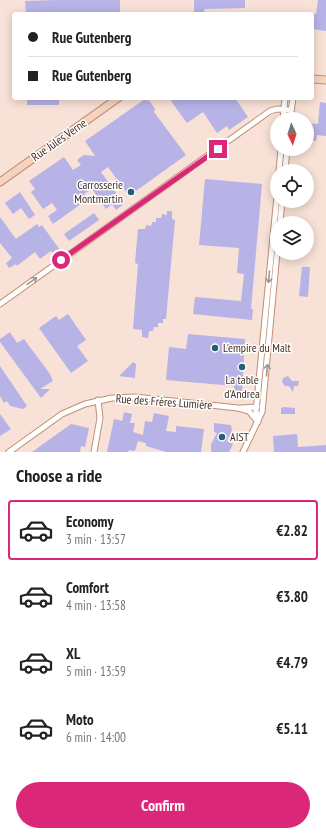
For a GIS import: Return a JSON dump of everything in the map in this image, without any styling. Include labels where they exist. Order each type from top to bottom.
[{"type":"main road","points":[[314,79],[326,80]]},
{"type":"main road","name":"Rue Jules Verne","points":[[0,182],[115,100]]},
{"type":"street","points":[[283,109],[285,100]]},
{"type":"street","points":[[0,304],[270,111],[283,109],[290,110],[292,100]]},
{"type":"street","points":[[258,422],[257,407],[276,208]]},
{"type":"street","points":[[243,452],[262,412],[265,395],[276,260]]},
{"type":"street","name":"Rue des Frères Lumière","points":[[9,452],[62,414],[98,400],[112,398],[135,398],[238,408],[257,407]]},
{"type":"street","points":[[94,452],[100,418],[98,400]]},
{"type":"street","name":"Rue des Frères Lumière","points":[[238,408],[249,411],[258,422]]},
{"type":"building","points":[[120,0],[120,12],[26,12],[25,1]]},
{"type":"building","points":[[194,0],[245,0],[245,8],[204,9],[205,12],[194,12]]},
{"type":"building","points":[[318,0],[326,0],[326,31],[314,29],[314,14],[316,14]]},
{"type":"building","points":[[27,100],[59,100],[59,105],[27,105]]},
{"type":"building","points":[[144,100],[149,100],[155,109],[154,112],[186,155],[129,196],[108,167],[101,172],[124,204],[116,210],[112,204],[106,209],[92,189],[84,194],[88,199],[53,224],[48,216],[57,210],[52,203],[43,209],[31,192],[35,189],[29,181],[64,157],[73,170],[81,165],[77,160],[84,155],[95,156],[85,141]]},
{"type":"building","points":[[236,100],[248,117],[229,130],[227,126],[217,133],[203,112],[187,123],[171,101]]},
{"type":"building","points":[[320,102],[326,103],[326,136],[317,135],[316,141],[314,141],[314,124],[318,124]]},
{"type":"building","points":[[205,179],[262,184],[251,309],[253,309],[252,320],[193,314],[195,297],[241,301],[244,274],[237,273],[239,248],[199,245]]},
{"type":"building","points":[[20,192],[35,215],[29,219],[21,208],[13,214],[5,203]]},
{"type":"building","points":[[167,211],[172,211],[172,219],[175,220],[166,319],[163,319],[163,323],[158,323],[158,327],[154,327],[153,331],[149,331],[148,338],[142,337],[142,330],[133,329],[138,264],[135,263],[138,229],[145,229],[146,225],[151,226],[152,222],[156,222],[156,218],[161,218],[162,214],[167,215]]},
{"type":"building","points":[[94,213],[99,220],[69,241],[64,234]]},
{"type":"building","points":[[0,217],[16,239],[37,224],[39,227],[42,225],[60,250],[54,255],[51,251],[40,259],[35,252],[17,266],[16,264],[9,268],[6,263],[12,258],[0,243]]},
{"type":"building","points":[[302,267],[310,267],[308,297],[299,296]]},
{"type":"building","points":[[68,314],[86,340],[77,346],[88,361],[71,373],[39,328],[56,316],[59,320]]},
{"type":"building","points":[[10,332],[17,343],[24,339],[50,374],[53,381],[40,389],[50,389],[41,398],[0,342],[0,339]]},
{"type":"building","points":[[188,334],[245,339],[242,392],[234,391],[234,386],[166,380],[169,347],[186,349]]},
{"type":"building","points":[[133,362],[136,364],[135,378],[119,376]]},
{"type":"building","points":[[0,366],[27,406],[23,409],[10,406],[7,401],[4,403],[0,396]]},
{"type":"building","points":[[288,376],[292,381],[299,381],[298,386],[294,386],[293,392],[289,386],[285,386],[282,382],[283,378]]},
{"type":"building","points":[[281,408],[295,408],[295,414],[281,414]]},
{"type":"building","points":[[124,412],[132,414],[130,423],[135,423],[133,432],[143,435],[145,421],[152,422],[154,413],[169,416],[166,431],[176,432],[176,426],[204,429],[201,452],[166,452],[146,446],[146,443],[138,441],[135,451],[129,450],[128,452],[107,452],[114,419],[122,421]]},
{"type":"building","points":[[0,414],[11,429],[0,436]]},
{"type":"building","name":"AIST","points":[[214,423],[231,425],[232,430],[227,441],[233,444],[229,452],[211,452],[211,444],[217,433],[214,432]]},
{"type":"building","points":[[71,424],[89,428],[85,447],[81,446],[80,452],[32,452]]},
{"type":"building","points":[[297,434],[298,447],[326,445],[326,452],[274,452],[273,436]]},
{"type":"place","name":"Carrosserie Montmartin","points":[[131,192]]},
{"type":"place","name":"L'empire du Malt","points":[[215,348]]},
{"type":"place","name":"La table d'Andrea","points":[[242,367]]},
{"type":"place","name":"AIST","points":[[222,437]]},
{"type":"route","points":[[61,260],[218,149]]}]
